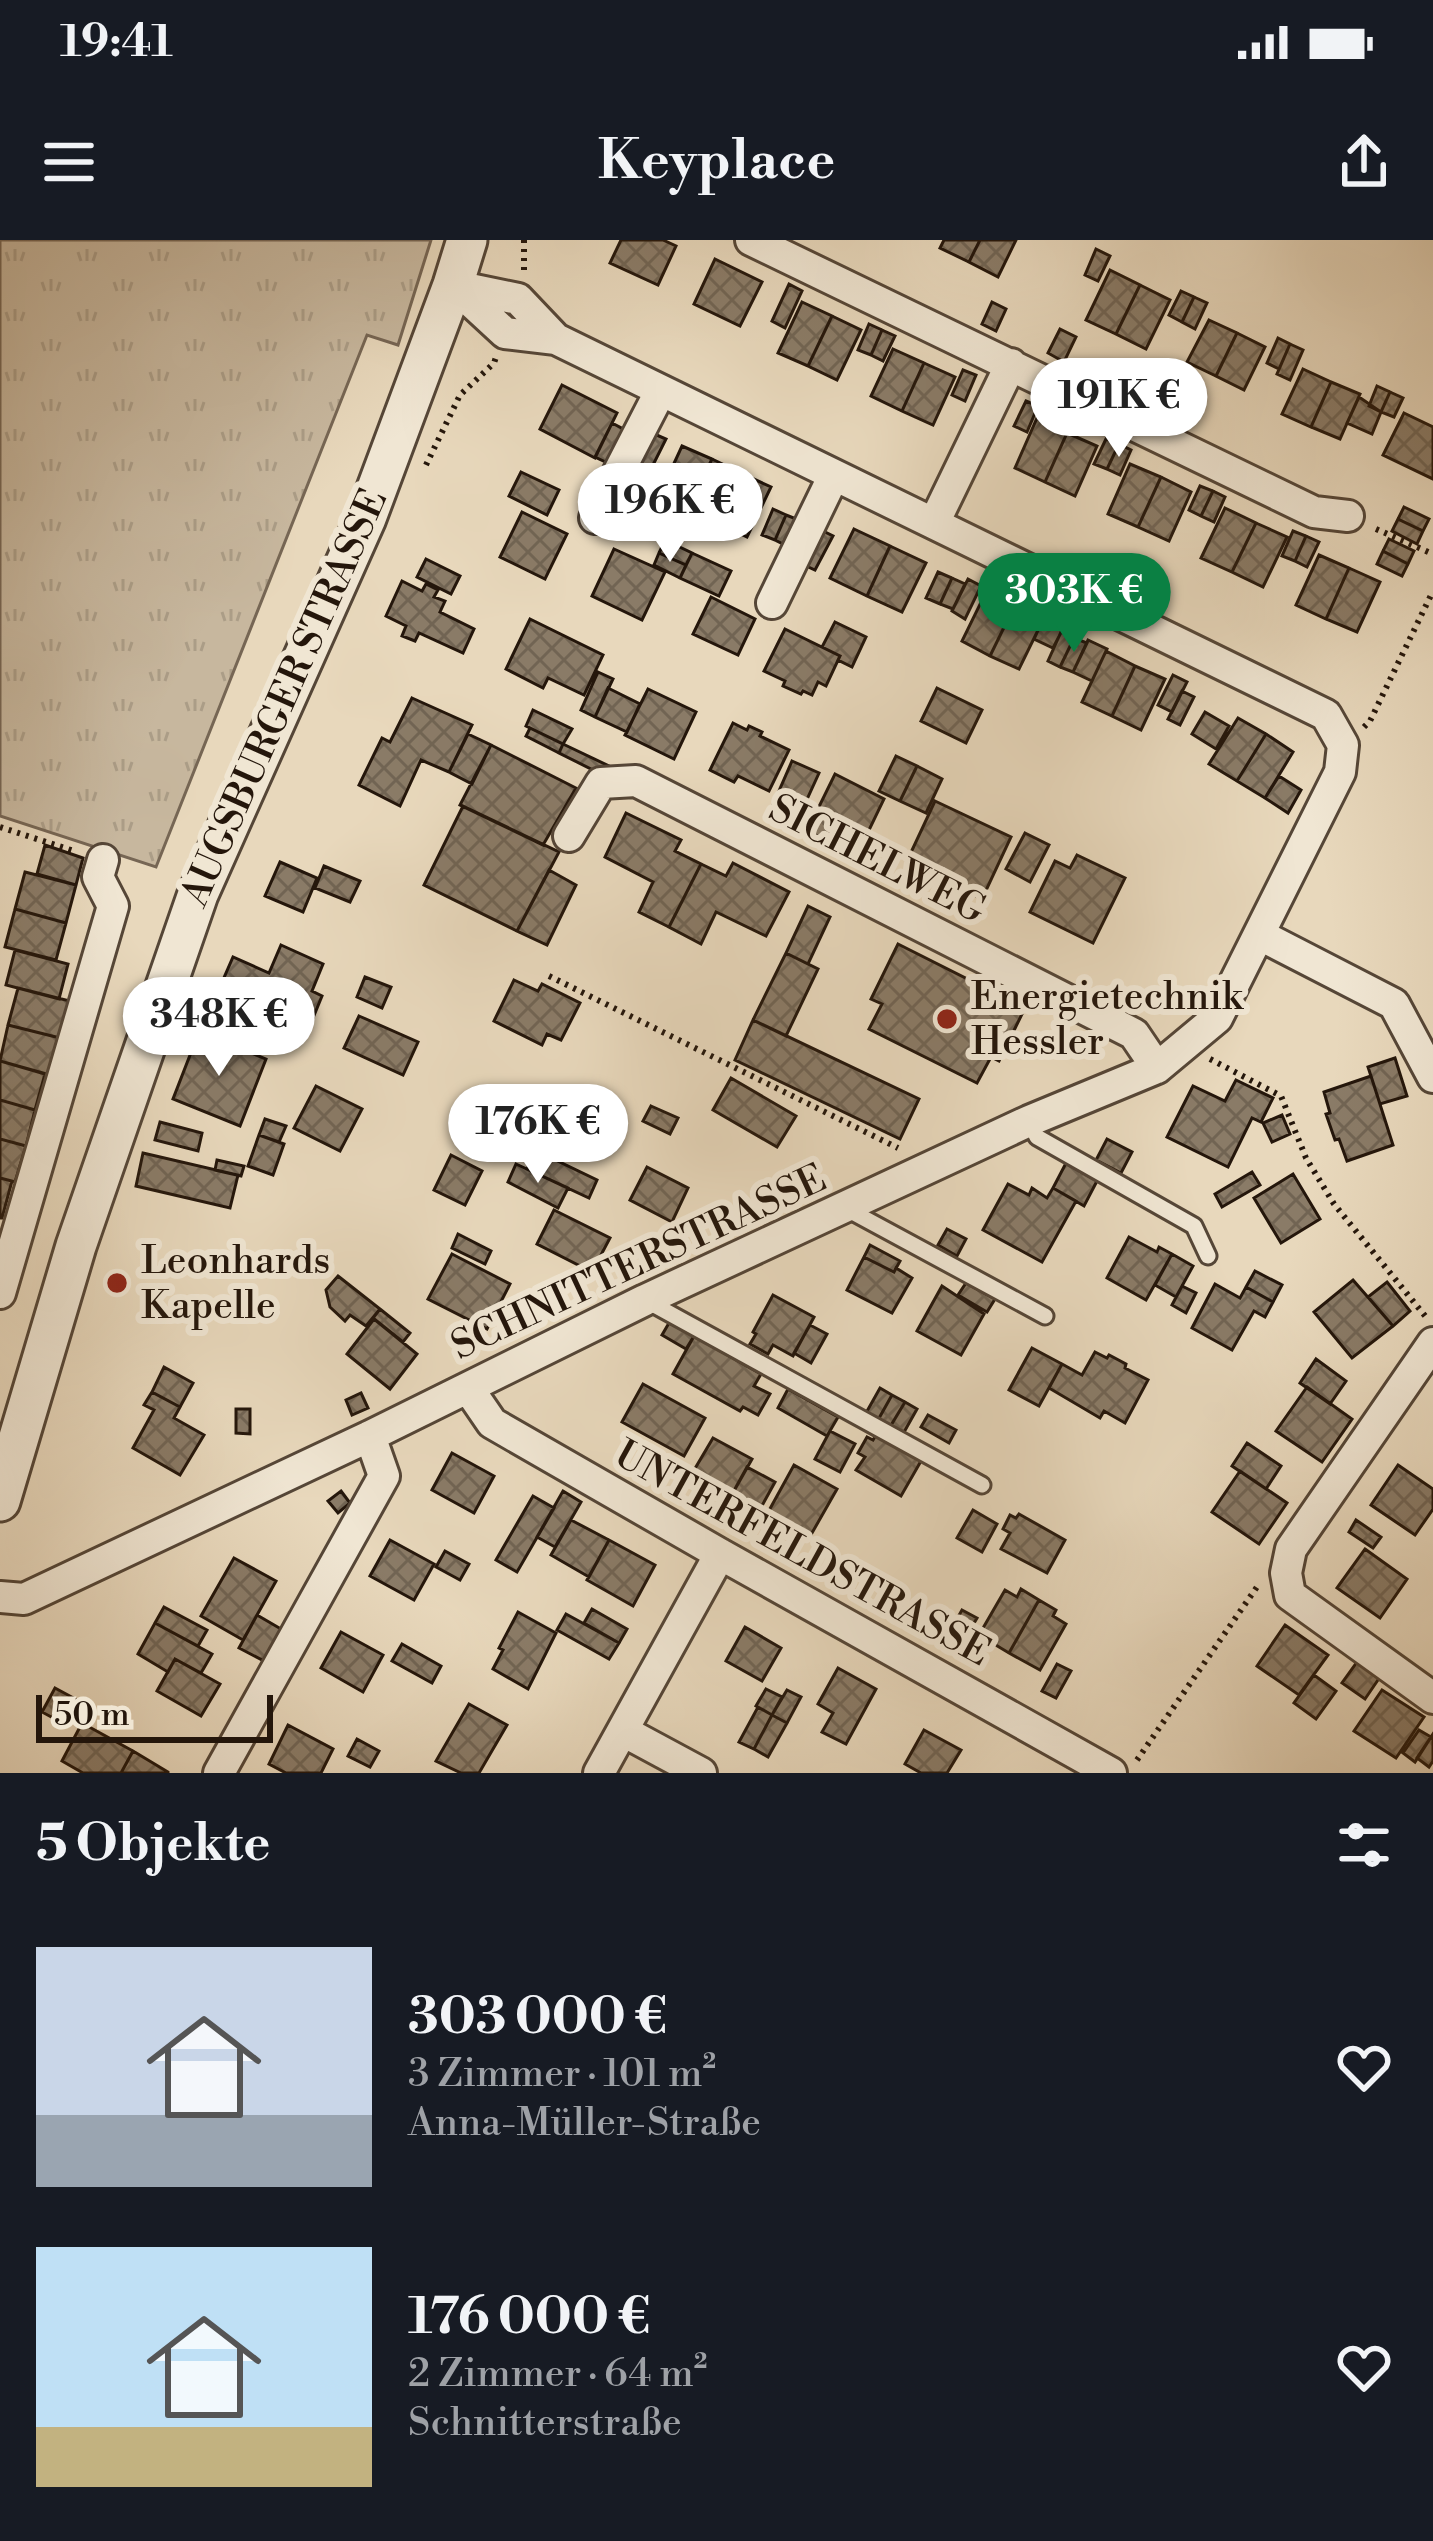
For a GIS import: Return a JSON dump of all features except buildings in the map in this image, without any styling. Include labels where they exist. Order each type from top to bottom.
[{"type":"street","name":"AUGSBURGER STRASSE","points":[[0,1501],[79,1238],[197,894],[366,518],[467,240]]},
{"type":"street","points":[[751,240],[1314,512],[1348,516]]},
{"type":"street","points":[[453,286],[518,298],[556,339],[1326,716],[1343,745]]},
{"type":"street","points":[[453,286],[505,333],[556,339]]},
{"type":"street","points":[[934,523],[1011,364]]},
{"type":"street","points":[[595,518],[660,392]]},
{"type":"street","points":[[772,603],[834,475]]},
{"type":"street","name":"SCHNITTERSTRASSE","points":[[0,1597],[24,1599],[644,1300],[1029,1121],[1157,1068],[1217,1018],[1340,772],[1343,745]]},
{"type":"street","name":"SICHELWEG","points":[[569,836],[601,783],[637,781],[1134,1034],[1157,1068]]},
{"type":"street","points":[[0,1293],[112,906],[98,878],[103,860]]},
{"type":"street","points":[[1260,935],[1394,1004],[1433,1077]]},
{"type":"street","points":[[1433,1343],[1291,1549],[1286,1573],[1290,1595],[1433,1698]]},
{"type":"street","name":"UNTERFELDSTRASSE","points":[[468,1388],[491,1423],[1111,1773]]},
{"type":"street","points":[[219,1773],[384,1476],[370,1436]]},
{"type":"street","points":[[599,1773],[720,1555]]},
{"type":"street","points":[[623,1731],[701,1773]]},
{"type":"lane","points":[[1029,1121],[1037,1136],[1194,1226],[1208,1256]]},
{"type":"lane","points":[[845,1208],[1045,1316]]},
{"type":"lane","points":[[644,1300],[982,1484]]},
{"type":"path","points":[[518,298],[524,281],[524,240]]},
{"type":"path","points":[[421,476],[460,395],[494,363],[505,333]]},
{"type":"path","points":[[1348,516],[1433,554]]},
{"type":"path","points":[[1343,745],[1370,721],[1433,591]]},
{"type":"path","points":[[0,827],[103,860]]},
{"type":"path","points":[[549,976],[901,1149],[913,1177]]},
{"type":"path","points":[[1185,1046],[1281,1096],[1306,1158],[1334,1204],[1433,1324]]},
{"type":"path","points":[[1128,1773],[1257,1586],[1286,1573]]},
{"type":"green space","points":[[0,240],[431,240],[398,345],[367,335],[156,867],[0,816]]},
{"type":"place","name":"Energietechnik Hessler","points":[[947,1019]]},
{"type":"place","name":"Leonhards Kapelle","points":[[117,1283]]}]
